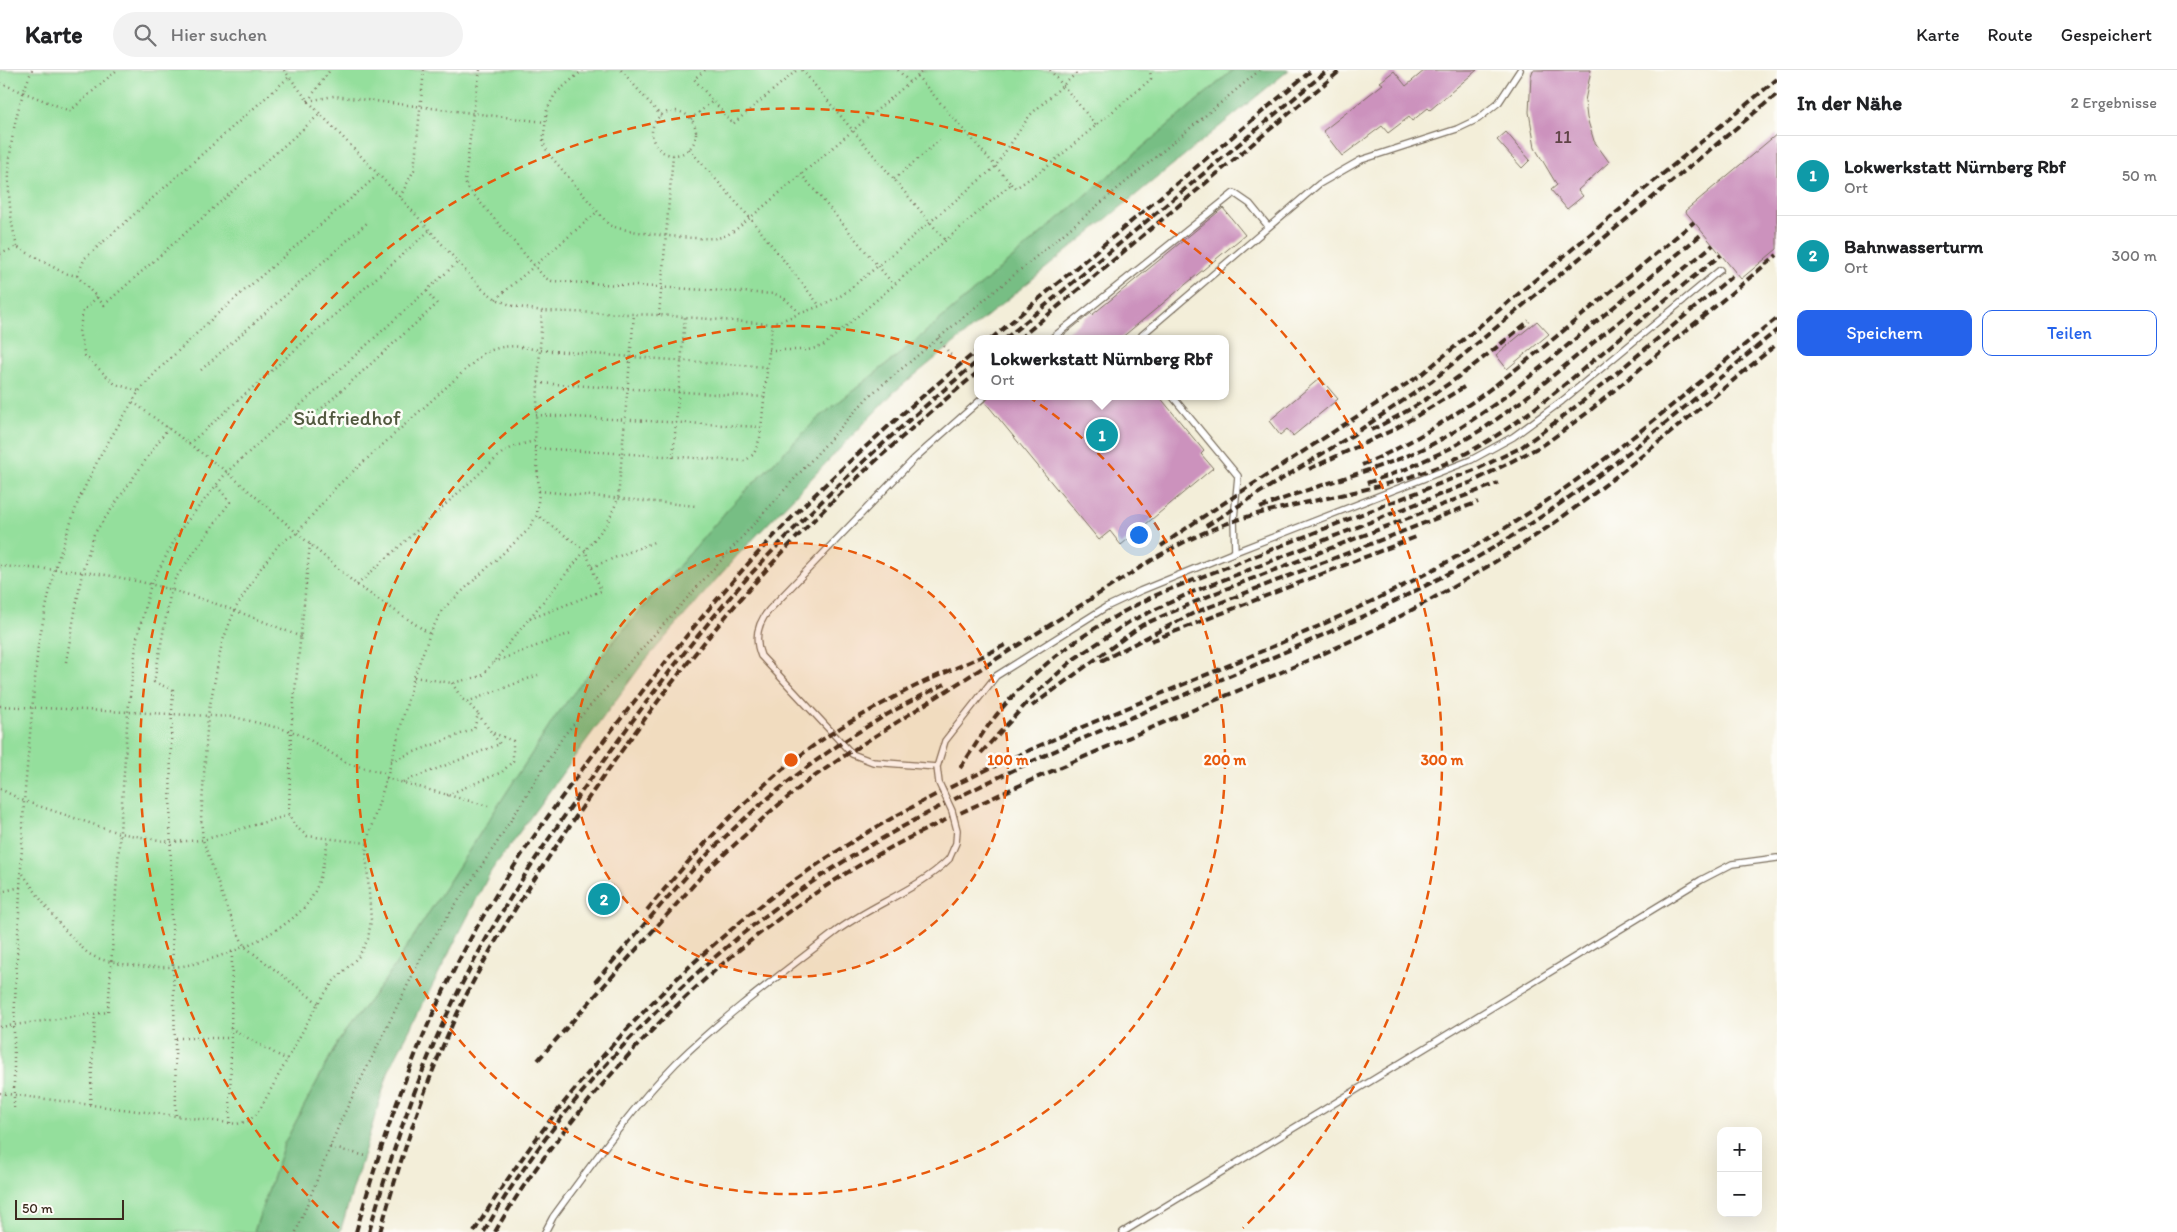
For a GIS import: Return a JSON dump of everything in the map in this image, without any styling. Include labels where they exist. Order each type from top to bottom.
[{"type":"lane","points":[[1142,335],[1319,184],[1361,160],[1457,129],[1478,119],[1498,102],[1520,70]]},
{"type":"lane","points":[[1056,335],[1234,193],[1250,204],[1268,226]]},
{"type":"lane","points":[[544,1232],[614,1133],[676,1063],[742,1004],[854,917],[916,884],[938,870],[948,858],[956,842],[957,830],[952,811],[939,783],[937,767],[945,741],[996,676],[1106,607],[1140,591],[1471,460],[1513,437],[1562,401],[1720,270]]},
{"type":"lane","points":[[937,767],[873,762],[852,754],[761,656],[756,636],[763,617],[769,610],[914,459],[980,400]]},
{"type":"lane","points":[[1175,400],[1238,476],[1234,519],[1235,552]]},
{"type":"lane","points":[[1123,1232],[1701,880],[1732,864],[1777,858]]},
{"type":"path","points":[[32,70],[15,116],[9,171],[10,218],[17,247],[64,273],[78,276],[104,305],[321,113]]},
{"type":"path","points":[[0,83],[70,111],[117,70]]},
{"type":"path","points":[[284,70],[308,101],[400,197],[481,288],[496,299],[514,306],[542,311],[659,315],[772,324],[820,306],[842,295],[878,266],[995,167],[1030,115],[1080,70]]},
{"type":"path","points":[[308,101],[330,70]]},
{"type":"path","points":[[400,197],[414,170],[424,70]]},
{"type":"path","points":[[480,70],[465,182],[467,187],[544,278],[552,281],[774,294],[784,298],[800,313]]},
{"type":"path","points":[[583,70],[555,94],[547,110],[543,142],[548,153],[609,225],[618,229],[666,235],[718,238],[731,232],[750,218],[924,70]]},
{"type":"path","points":[[621,70],[661,116]]},
{"type":"path","points":[[705,70],[694,79],[733,124],[797,70]]},
{"type":"path","points":[[802,70],[945,240]]},
{"type":"path","points":[[898,70],[909,82]]},
{"type":"path","points":[[1050,70],[1096,125]]},
{"type":"path","points":[[917,76],[995,167],[1016,188],[1048,166],[1151,79],[1150,70]]},
{"type":"path","points":[[296,1232],[341,1120],[424,952],[498,842],[564,735],[869,396],[1260,70]]},
{"type":"path","points":[[78,276],[85,258],[289,76]]},
{"type":"path","points":[[308,101],[334,96],[545,122]]},
{"type":"path","points":[[691,119],[713,101]]},
{"type":"path","points":[[677,111],[691,119],[695,126],[696,134],[689,149],[682,153],[673,155],[665,153],[653,140],[652,131],[655,122],[668,112],[677,111]]},
{"type":"path","points":[[894,179],[940,140]]},
{"type":"path","points":[[689,149],[750,218],[820,306]]},
{"type":"path","points":[[659,315],[673,155]]},
{"type":"path","points":[[801,174],[894,284]]},
{"type":"path","points":[[14,1108],[14,1024],[22,887],[24,801],[32,707],[41,624],[54,570],[79,499],[101,454],[140,391],[157,370],[214,316],[378,175]]},
{"type":"path","points":[[769,350],[808,350],[823,346],[1011,184]]},
{"type":"path","points":[[496,299],[597,212]]},
{"type":"path","points":[[201,370],[367,223]]},
{"type":"path","points":[[189,444],[430,230]]},
{"type":"path","points":[[0,254],[17,247]]},
{"type":"path","points":[[0,1027],[108,1012],[128,712],[137,638],[151,584],[180,530],[227,472],[458,262]]},
{"type":"path","points":[[300,428],[437,304],[426,290]]},
{"type":"path","points":[[97,297],[83,311],[79,332],[85,356],[115,384],[140,391]]},
{"type":"path","points":[[0,1093],[237,1124],[248,1121],[258,1113],[318,1003],[334,981],[359,956],[368,939],[372,920],[366,851],[414,677],[430,634],[442,610],[527,531],[537,515],[539,492],[534,441],[542,311]]},
{"type":"path","points":[[414,677],[452,683],[482,676],[608,524],[618,499],[634,314]]},
{"type":"path","points":[[673,458],[685,317]]},
{"type":"path","points":[[534,448],[745,462],[754,454],[760,438],[772,324]]},
{"type":"path","points":[[938,338],[953,358]]},
{"type":"path","points":[[318,1003],[244,946],[226,906],[203,840],[201,820],[208,715],[222,643],[235,609],[261,568],[280,543],[297,533],[337,486],[483,354],[510,345],[539,350],[767,367]]},
{"type":"path","points":[[538,383],[764,397]]},
{"type":"path","points":[[133,402],[227,472],[357,585],[430,634]]},
{"type":"path","points":[[536,415],[762,427]]},
{"type":"path","points":[[66,662],[82,573],[94,534],[168,428]]},
{"type":"path","points":[[357,585],[502,453],[515,446],[534,441]]},
{"type":"path","points":[[176,1115],[175,966],[170,842],[173,690],[154,682],[171,590],[175,579],[230,502],[216,485]]},
{"type":"path","points":[[539,492],[697,506]]},
{"type":"path","points":[[528,620],[601,591],[585,550],[537,515]]},
{"type":"path","points":[[592,567],[654,542]]},
{"type":"path","points":[[310,544],[291,731],[289,814],[294,826],[307,836],[328,840],[368,843]]},
{"type":"path","points":[[0,566],[115,576],[151,584],[235,609],[301,637]]},
{"type":"path","points":[[493,662],[572,633]]},
{"type":"path","points":[[468,702],[538,675]]},
{"type":"path","points":[[403,782],[500,744],[468,702],[462,699],[452,683]]},
{"type":"path","points":[[0,706],[234,717],[291,731],[305,737],[349,764],[403,782],[488,806]]},
{"type":"path","points":[[392,761],[474,729],[478,714]]},
{"type":"path","points":[[447,795],[502,772],[513,761],[513,741],[491,732]]},
{"type":"path","points":[[0,788],[24,801],[119,833],[170,842],[203,840],[289,814]]},
{"type":"path","points":[[22,873],[60,927],[90,955],[111,962],[143,967],[186,966],[244,946],[293,919],[309,902],[320,876],[328,840]]},
{"type":"path","points":[[0,892],[22,887]]},
{"type":"path","points":[[230,1123],[229,1038],[232,951]]},
{"type":"path","points":[[90,1104],[96,1014]]},
{"type":"path","points":[[230,1028],[287,1060]]},
{"type":"path","points":[[176,1038],[229,1038]]},
{"type":"path","points":[[330,1147],[366,1156]]},
{"type":"green space","name":"Südfriedhof","points":[[0,70],[1233,70],[901,353],[816,420],[729,508],[609,647],[556,716],[388,976],[338,1042],[284,1144],[254,1232],[0,1232]]},
{"type":"green space","points":[[1233,70],[1289,70],[894,392],[736,557],[643,663],[491,871],[389,1070],[340,1232],[254,1232],[284,1144],[338,1042],[388,976],[556,716],[609,647],[729,508],[816,420],[901,353]]},
{"type":"building","points":[[1425,70],[1477,70],[1430,110],[1428,108],[1412,121],[1409,117],[1388,133],[1382,126],[1342,156],[1323,131],[1383,84],[1380,82],[1394,71],[1406,86]]},
{"type":"building","points":[[1533,70],[1591,70],[1585,101],[1587,118],[1594,141],[1609,162],[1578,190],[1583,196],[1567,209],[1551,190],[1557,185],[1535,148],[1529,112]]},
{"type":"building","points":[[1506,132],[1530,160],[1522,168],[1497,140]]},
{"type":"building","points":[[1777,134],[1777,249],[1741,279],[1685,211]]},
{"type":"building","points":[[1223,208],[1245,235],[1125,335],[1064,335],[1091,313],[1092,315]]},
{"type":"building","points":[[1537,321],[1549,334],[1507,369],[1496,355]]},
{"type":"building","points":[[1320,378],[1338,399],[1293,436],[1287,429],[1280,435],[1269,421]]},
{"type":"building","points":[[987,400],[1162,400],[1204,451],[1201,454],[1213,468],[1121,545],[1110,531],[1099,540],[985,402]]},
{"type":"building","points":[[604,884],[614,889],[619,899],[614,909],[604,914],[594,909],[589,899],[594,889]]},
{"type":"railway","points":[[996,335],[1312,70]]},
{"type":"railway","points":[[1010,335],[1328,70]]},
{"type":"railway","points":[[1024,335],[1341,70]]},
{"type":"railway","points":[[1161,546],[1422,374],[1777,79]]},
{"type":"railway","points":[[1206,526],[1351,436],[1432,381],[1777,94]]},
{"type":"railway","points":[[1362,465],[1415,439],[1488,391],[1694,222]]},
{"type":"railway","points":[[1260,508],[1397,460],[1453,433],[1510,393],[1703,233]]},
{"type":"railway","points":[[1367,483],[1406,469],[1451,448],[1486,427],[1523,400],[1713,245]]},
{"type":"railway","points":[[538,1060],[706,871],[770,812],[809,780],[850,752],[1160,555],[1184,542],[1222,525],[1248,517],[1394,482],[1437,467],[1482,444],[1524,417],[1543,402],[1721,255]]},
{"type":"railway","points":[[981,753],[1035,694],[1074,659],[1129,622],[1190,593],[1472,482],[1545,444],[1587,413],[1777,255]]},
{"type":"railway","points":[[960,768],[988,726],[1025,684],[1067,648],[1113,617],[1163,592],[1477,469],[1520,448],[1583,401],[1736,273]]},
{"type":"railway","points":[[474,1232],[505,1183],[540,1134],[577,1086],[617,1040],[703,954],[749,915],[795,880],[861,836],[954,785],[1087,725],[1308,631],[1362,606],[1464,553],[1527,514],[1602,461],[1777,318]]},
{"type":"railway","points":[[1371,430],[1434,394],[1473,366],[1529,321]]},
{"type":"railway","points":[[484,1232],[548,1135],[585,1088],[626,1043],[669,999],[714,958],[805,887],[897,830],[994,779],[1358,619],[1455,570],[1498,545],[1582,488],[1661,427],[1777,330]]},
{"type":"railway","points":[[495,1232],[550,1149],[623,1061],[700,984],[741,948],[785,915],[876,855],[925,830],[1036,778],[1333,649],[1397,618],[1457,584],[1516,549],[1583,502],[1777,344]]},
{"type":"railway","points":[[356,1232],[398,1101],[437,1005],[487,910],[547,818],[650,681],[709,609],[771,539],[846,465],[974,353]]},
{"type":"railway","points":[[369,1232],[407,1113],[429,1055],[455,998],[502,913],[536,858],[573,804],[668,674],[707,624],[749,576],[803,519],[860,465],[974,364]]},
{"type":"railway","points":[[380,1232],[421,1101],[441,1050],[464,1000],[489,952],[518,905],[593,791],[657,702],[726,616],[762,575],[838,496],[974,375]]},
{"type":"railway","points":[[1309,469],[1395,429],[1464,387]]},
{"type":"railway","points":[[1032,706],[1142,625],[1218,592],[1498,483]]},
{"type":"railway","points":[[1101,661],[1194,613],[1478,502]]},
{"type":"railway","points":[[1151,641],[1416,537]]},
{"type":"railway","points":[[647,910],[716,832],[766,783],[793,761],[850,722],[885,702],[1007,644]]},
{"type":"railway","points":[[595,982],[690,872],[775,792],[857,733],[945,684]]},
{"type":"place","name":"Lokwerkstatt Nürnberg Rbf","points":[[1102,435]]},
{"type":"place","name":"Bahnwasserturm","points":[[604,899]]}]
